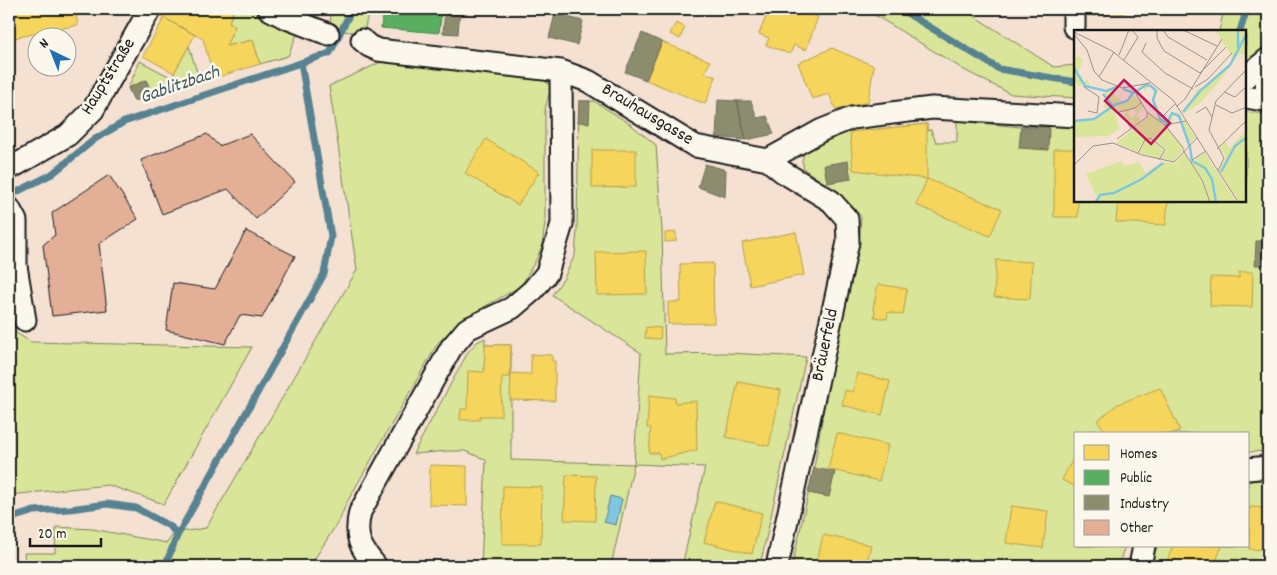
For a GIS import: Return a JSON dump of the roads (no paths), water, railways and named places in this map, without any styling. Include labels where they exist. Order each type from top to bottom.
[{"type":"street","name":"Hauptstraße","points":[[9,169],[68,135],[93,110],[150,9]]},
{"type":"street","points":[[269,9],[284,17],[328,34]]},
{"type":"street","name":"Brauhausgasse","points":[[362,40],[378,50],[560,71],[588,81],[695,146],[768,160]]},
{"type":"street","points":[[1247,76],[1268,60]]},
{"type":"street","points":[[1260,100],[1268,60]]},
{"type":"street","points":[[376,566],[363,551],[360,543],[356,527],[360,512],[451,348],[467,329],[512,308],[533,290],[547,273],[562,224],[560,71]]},
{"type":"street","points":[[768,160],[822,130],[852,118],[932,108],[1074,116]]},
{"type":"street","name":"Bräuerfeld","points":[[768,160],[783,172],[831,201],[847,219],[848,242],[777,566]]},
{"type":"street","points":[[10,209],[16,221],[16,266],[25,320]]},
{"type":"street","points":[[1250,468],[1268,467]]},
{"type":"street","points":[[1140,566],[1144,548]]},
{"type":"water","points":[[610,496],[622,499],[616,525],[604,522]]},
{"type":"waterway","name":"Gablitzbach","points":[[9,196],[52,174],[95,139],[124,122],[330,53],[352,9]]},
{"type":"waterway","name":"Gablitzbach","points":[[900,9],[999,69],[1074,82]]},
{"type":"waterway","name":"Gablitzbach","points":[[1240,30],[1247,9]]},
{"type":"waterway","points":[[177,536],[324,274],[331,236],[301,63]]},
{"type":"waterway","points":[[9,519],[34,511],[107,504],[136,508],[171,527],[177,536],[165,566]]}]
